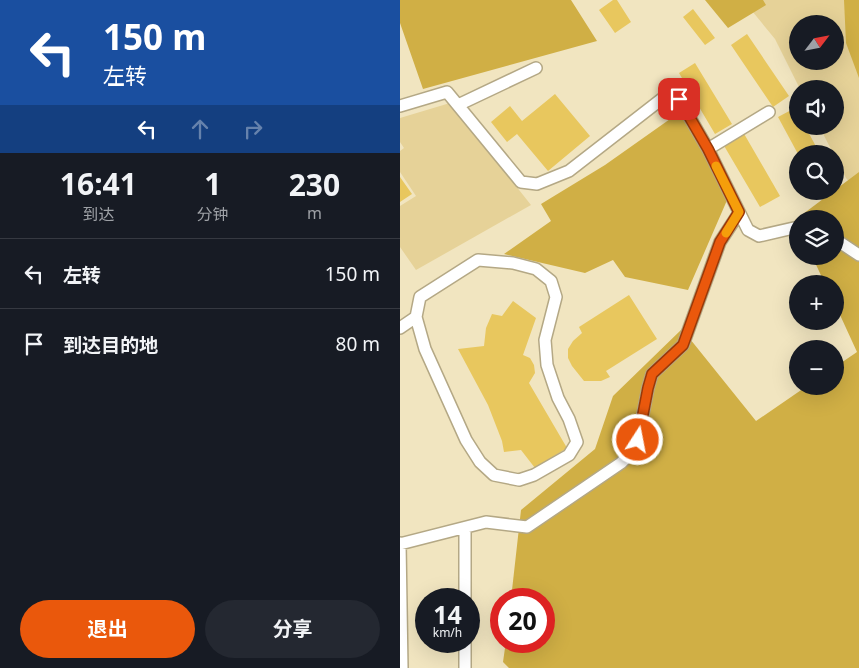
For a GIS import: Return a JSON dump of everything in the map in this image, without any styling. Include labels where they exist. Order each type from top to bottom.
[{"type":"street","points":[[458,106],[536,68]]},
{"type":"street","points":[[400,106],[447,92],[521,182],[537,184],[569,171],[663,98],[679,99],[708,149],[748,230],[760,236],[789,229]]},
{"type":"street","points":[[708,149],[769,112]]},
{"type":"street","points":[[402,668],[400,544],[486,522],[527,527],[621,463],[631,453],[638,440],[652,374],[683,345],[720,242],[739,212]]},
{"type":"street","points":[[844,245],[859,255]]},
{"type":"street","points":[[400,328],[416,317],[420,297],[478,260],[513,263],[536,269],[551,281],[556,297],[545,340],[547,365],[558,398],[576,436],[577,442],[569,454],[534,475],[519,480],[494,475],[480,462],[466,440],[425,349],[416,317]]},
{"type":"street","points":[[465,528],[465,588]]},
{"type":"street","points":[[465,653],[465,668]]},
{"type":"shaded area","points":[[400,0],[571,0],[597,41],[423,89],[400,23]]},
{"type":"shaded area","points":[[705,0],[763,0],[766,5],[728,28]]},
{"type":"shaded area","points":[[743,0],[859,0],[859,193],[844,174],[844,145],[829,145],[824,135],[844,135],[844,80],[796,80],[790,70],[844,70],[844,15],[789,15],[789,67],[775,39]]},
{"type":"shaded area","points":[[844,0],[859,0],[859,78],[846,43]]},
{"type":"shaded area","points":[[450,103],[531,205],[416,270],[400,247],[400,206],[416,196],[400,172],[400,151],[404,148],[400,142],[400,118]]},
{"type":"shaded area","points":[[680,112],[728,198],[688,290],[625,277],[613,260],[585,273],[504,254],[551,221],[541,204],[605,165]]},
{"type":"shaded area","points":[[859,172],[859,668],[509,668],[503,662],[504,653],[555,653],[555,588],[512,588],[521,510],[595,449],[613,396],[682,329],[756,421],[794,395],[844,395],[844,361],[857,352],[844,324],[844,275],[821,275],[816,265],[844,265],[844,210],[808,210],[822,200],[844,200],[844,183]]},
{"type":"building","points":[[613,0],[617,0],[631,22],[615,33],[599,10]]},
{"type":"building","points":[[693,9],[715,38],[705,45],[683,17]]},
{"type":"building","points":[[747,34],[789,96],[773,107],[731,45]]},
{"type":"building","points":[[695,63],[732,124],[715,134],[679,73]]},
{"type":"building","points":[[555,94],[590,136],[548,171],[517,134],[507,142],[491,122],[510,106],[522,121]]},
{"type":"building","points":[[789,111],[789,135],[810,135],[815,145],[793,145],[778,117]]},
{"type":"building","points":[[743,132],[780,196],[760,207],[723,144]]},
{"type":"building","points":[[400,177],[412,194],[400,202]]},
{"type":"building","points":[[629,295],[657,339],[606,371],[610,377],[601,381],[584,381],[568,358],[568,349],[573,341],[582,333],[579,327]]},
{"type":"building","points":[[513,301],[536,318],[523,355],[530,358],[534,365],[535,373],[529,383],[567,448],[535,468],[521,450],[504,452],[502,441],[488,405],[458,349],[484,346],[486,328],[492,314],[502,316]]},
{"type":"slow traffic","points":[[716,166],[739,212],[726,233]]},
{"type":"route","points":[[638,440],[652,374],[683,345],[720,242],[739,212],[708,149],[679,99]]}]
